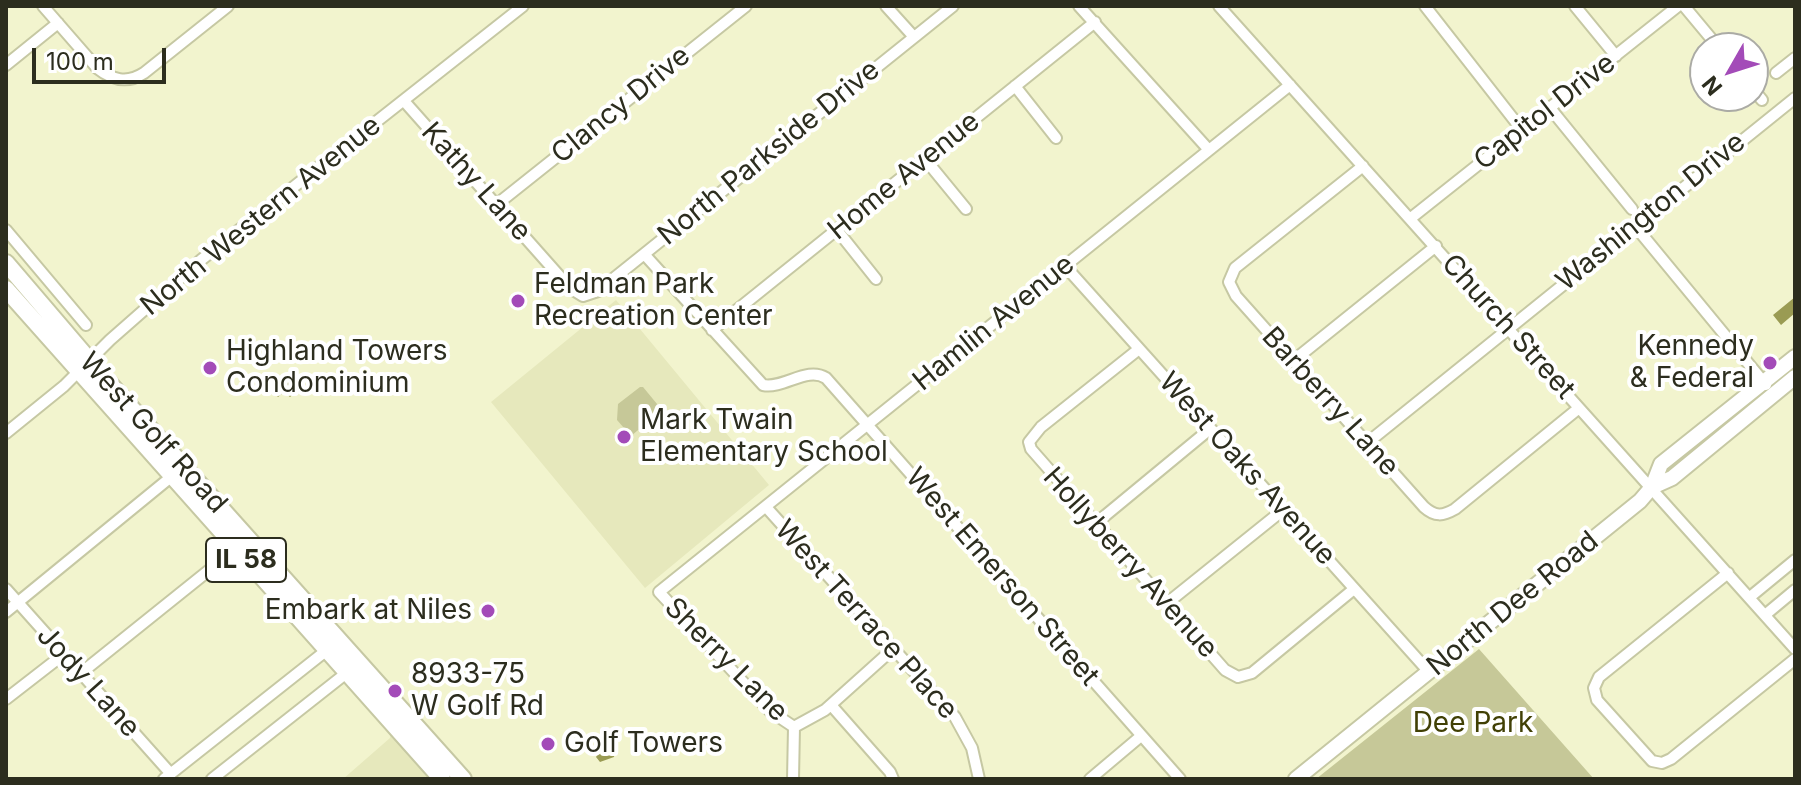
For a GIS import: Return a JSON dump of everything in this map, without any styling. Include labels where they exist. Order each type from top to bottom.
[{"type":"main road","name":"West Golf Road","points":[[6,263],[171,477],[242,544],[327,650],[353,668],[442,779]]},
{"type":"main road","name":"West Golf Road","points":[[6,289],[83,366],[353,668],[463,779]]},
{"type":"street","points":[[43,6],[97,68],[106,75],[125,80],[144,73],[228,6]]},
{"type":"street","name":"North Western Avenue","points":[[6,433],[201,260],[523,6]]},
{"type":"street","name":"Clancy Drive","points":[[496,205],[746,6]]},
{"type":"street","points":[[886,6],[914,37]]},
{"type":"street","name":"North Parkside Drive","points":[[583,296],[598,291],[953,6]]},
{"type":"street","points":[[1079,6],[1209,150]]},
{"type":"street","name":"Church Street","points":[[1219,6],[1795,649]]},
{"type":"street","points":[[1425,6],[1522,130]]},
{"type":"street","points":[[1575,6],[1616,56]]},
{"type":"street","name":"Capitol Drive","points":[[1411,218],[1678,6]]},
{"type":"street","points":[[1684,6],[1706,32]]},
{"type":"street","name":"Home Avenue","points":[[712,330],[1095,22]]},
{"type":"street","points":[[6,65],[58,23]]},
{"type":"street","points":[[1776,73],[1795,58]]},
{"type":"street","name":"Hamlin Avenue","points":[[659,592],[1290,85]]},
{"type":"street","points":[[1015,86],[1056,138]]},
{"type":"street","name":"Washington Drive","points":[[1367,443],[1795,98]]},
{"type":"street","name":"Kathy Lane","points":[[404,101],[570,288],[583,296]]},
{"type":"street","points":[[1550,108],[1632,209]]},
{"type":"street","points":[[925,159],[966,209]]},
{"type":"street","name":"Barberry Lane","points":[[1363,166],[1235,268],[1229,282],[1236,296],[1293,361],[1432,514],[1439,515],[1455,509],[1579,408]]},
{"type":"street","points":[[1635,226],[1769,389]]},
{"type":"street","points":[[6,230],[86,325]]},
{"type":"street","points":[[837,230],[876,279]]},
{"type":"street","points":[[1293,361],[1436,246]]},
{"type":"street","name":"West Emerson Street","points":[[644,254],[763,385],[776,386],[819,374],[832,384],[1180,779]]},
{"type":"street","name":"West Oaks Avenue","points":[[1065,266],[1429,672]]},
{"type":"street","name":"Hollyberry Avenue","points":[[1139,349],[1041,427],[1029,442],[1034,456],[1225,670],[1238,677],[1252,673],[1354,589]]},
{"type":"street","points":[[1769,389],[1790,361]]},
{"type":"street","points":[[1769,389],[1795,378],[1790,361]]},
{"type":"street","name":"North Dee Road","points":[[1296,779],[1640,501],[1652,487],[1661,464],[1769,389]]},
{"type":"street","points":[[1095,524],[1210,429]]},
{"type":"street","points":[[6,612],[171,477]]},
{"type":"street","name":"West Terrace Place","points":[[766,507],[960,725],[972,748],[979,779]]},
{"type":"street","points":[[1166,604],[1283,510]]},
{"type":"street","points":[[81,673],[242,544]]},
{"type":"street","points":[[1750,597],[1795,560]]},
{"type":"street","points":[[1728,573],[1599,677],[1594,688],[1597,700],[1652,761],[1662,763],[1795,659]]},
{"type":"street","name":"Jody Lane","points":[[6,589],[167,776]]},
{"type":"street","points":[[1765,615],[1795,590]]},
{"type":"street","name":"Sherry Lane","points":[[659,592],[770,711],[794,727]]},
{"type":"street","points":[[793,779],[794,727],[816,717],[893,649]]},
{"type":"street","points":[[167,776],[327,650]]},
{"type":"street","points":[[6,699],[64,654]]},
{"type":"street","points":[[212,779],[353,668]]},
{"type":"street","points":[[831,705],[893,779]]},
{"type":"street","points":[[1090,779],[1141,736]]},
{"type":"shaded area","points":[[1795,297],[1795,313],[1781,325],[1773,315]]},
{"type":"shaded area","name":"Mark Twain Elementary School","points":[[616,300],[769,485],[645,588],[491,402]]},
{"type":"shaded area","points":[[283,375],[296,382],[296,392],[290,397],[284,392],[278,397],[273,391],[279,386],[277,380]]},
{"type":"shaded area","points":[[391,730],[435,779],[343,779],[390,738]]},
{"type":"shaded area","points":[[606,741],[616,745],[614,757],[600,762],[596,757]]},
{"type":"green space","points":[[640,387],[662,410],[631,436],[617,420],[618,404]]},
{"type":"green space","name":"Dee Park","points":[[1479,649],[1594,779],[1316,779]]},
{"type":"place","name":"Feldman Park Recreation Center","points":[[518,301]]},
{"type":"place","name":"Kennedy & Federal","points":[[1770,363]]},
{"type":"place","name":"Highland Towers Condominium","points":[[210,368]]},
{"type":"place","name":"Mark Twain Elementary School","points":[[624,437]]},
{"type":"place","name":"Embark at Niles","points":[[488,611]]},
{"type":"place","name":"8933-75 W Golf Rd","points":[[395,691]]},
{"type":"place","name":"Golf Towers","points":[[548,744]]}]
